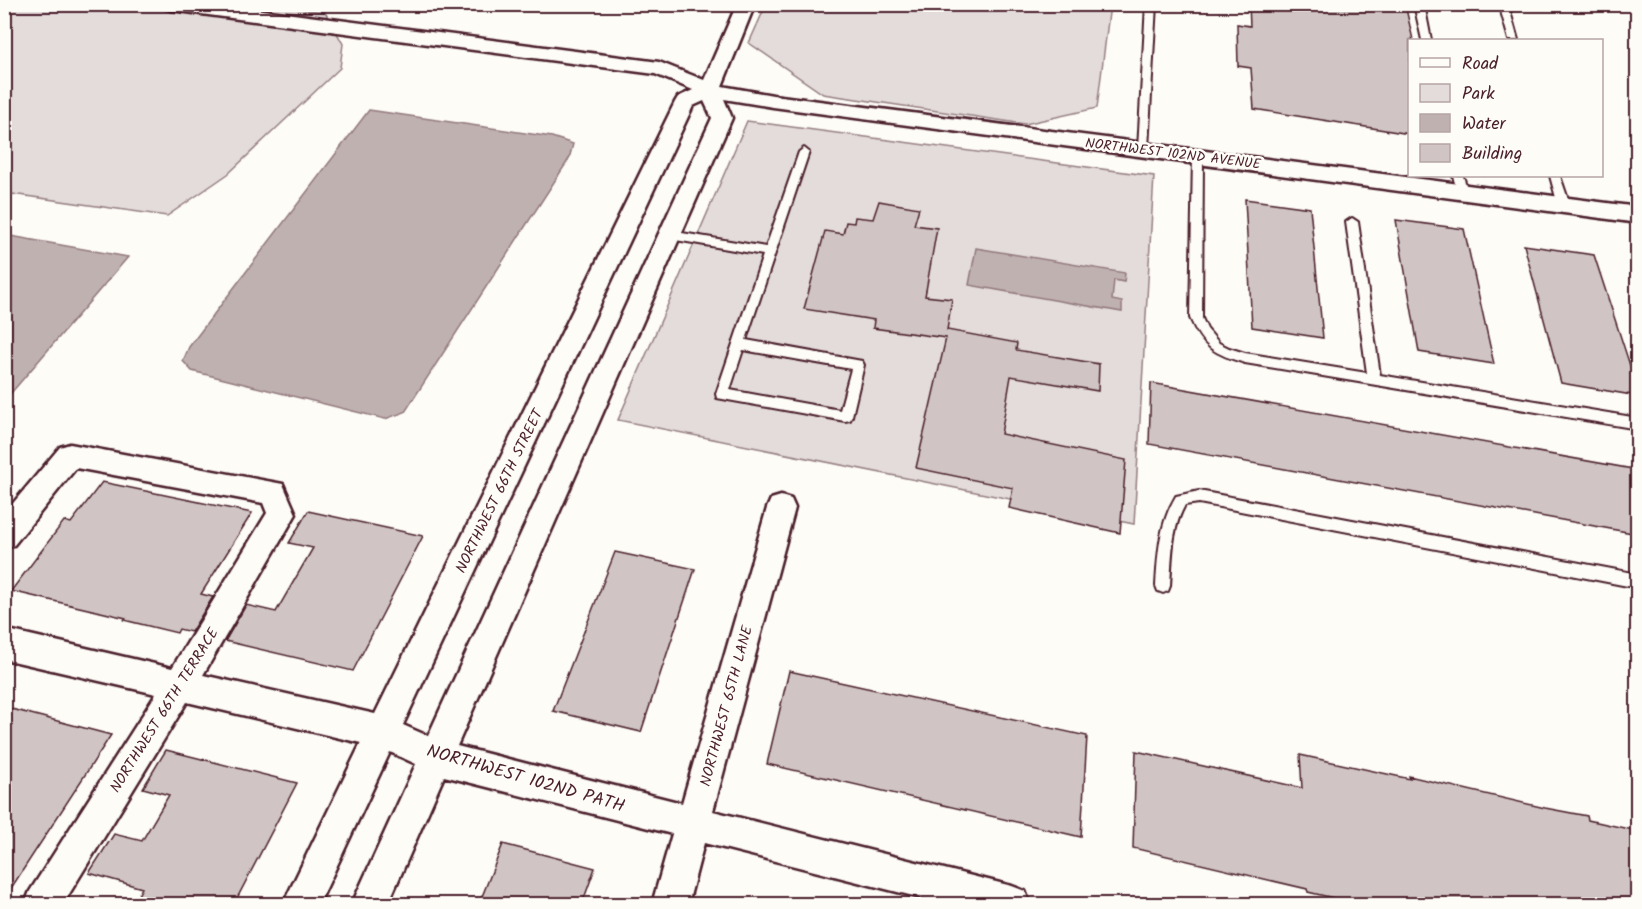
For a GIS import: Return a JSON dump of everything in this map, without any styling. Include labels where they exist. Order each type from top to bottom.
[{"type":"street","name":"NORTHWEST 102ND AVENUE","points":[[171,4],[659,68],[710,90],[773,101],[1198,157],[1460,183],[1564,205],[1638,215]]},
{"type":"street","points":[[370,904],[722,118],[710,90],[746,4]]},
{"type":"street","name":"NORTHWEST 66TH STREET","points":[[301,904],[685,102],[710,90]]},
{"type":"street","name":"NORTHWEST 66TH TERRACE","points":[[4,536],[70,455],[273,493],[282,514],[179,686],[43,904]]},
{"type":"street","name":"NORTHWEST 65TH LANE","points":[[670,904],[781,508]]},
{"type":"street","name":"NORTHWEST 102ND PATH","points":[[4,644],[383,732],[436,757],[1012,904]]},
{"type":"lane","points":[[1143,150],[1151,4]]},
{"type":"lane","points":[[1419,4],[1427,39]]},
{"type":"lane","points":[[1503,4],[1514,39]]},
{"type":"lane","points":[[739,344],[858,365],[845,416],[722,394],[804,152]]},
{"type":"lane","points":[[1198,157],[1196,318],[1202,332],[1215,346],[1234,355],[1638,424]]},
{"type":"lane","points":[[1555,177],[1564,205]]},
{"type":"lane","points":[[1352,222],[1374,380]]},
{"type":"lane","points":[[670,235],[771,252]]},
{"type":"lane","points":[[1163,586],[1166,536],[1172,512],[1181,500],[1199,497],[1638,580]]},
{"type":"green space","points":[[5,5],[268,5],[325,12],[343,44],[340,68],[228,174],[167,216],[5,193]]},
{"type":"green space","points":[[766,5],[1110,5],[1097,108],[1025,124],[823,94],[749,43]]},
{"type":"green space","points":[[747,121],[1154,176],[1134,524],[618,420]]},
{"type":"water","points":[[369,110],[552,137],[573,144],[569,159],[405,412],[385,419],[192,371],[183,361],[189,347]]},
{"type":"water","points":[[4,235],[128,257],[5,400]]},
{"type":"water","points":[[976,248],[1125,273],[1124,282],[1114,280],[1112,300],[1122,302],[1122,312],[969,285]]},
{"type":"building","points":[[1249,4],[1405,4],[1413,39],[1408,39],[1408,134],[1254,109],[1251,68],[1238,66],[1237,24],[1250,26]]},
{"type":"building","points":[[1245,199],[1310,208],[1323,338],[1252,327]]},
{"type":"building","points":[[879,201],[919,208],[914,225],[937,228],[925,296],[952,299],[947,330],[1017,343],[1016,350],[1099,364],[1098,391],[1011,376],[1001,434],[1126,460],[1120,533],[1009,508],[1013,488],[916,468],[946,338],[873,328],[874,320],[804,309],[825,231],[843,234],[846,222],[854,223],[855,217],[873,219]]},
{"type":"building","points":[[1396,220],[1464,229],[1494,364],[1419,352]]},
{"type":"building","points":[[1524,245],[1594,255],[1638,396],[1561,383]]},
{"type":"building","points":[[1151,383],[1638,470],[1638,534],[1149,444]]},
{"type":"building","points":[[102,482],[252,513],[201,594],[213,597],[191,632],[179,629],[177,633],[124,620],[126,618],[11,591],[64,521],[71,523]]},
{"type":"building","points":[[308,511],[423,536],[353,671],[225,641],[246,605],[276,612],[313,548],[289,543]]},
{"type":"building","points":[[615,552],[695,569],[641,732],[553,711]]},
{"type":"building","points":[[789,671],[1087,736],[1081,837],[767,764]]},
{"type":"building","points":[[4,707],[111,735],[4,899]]},
{"type":"building","points":[[166,750],[297,783],[234,904],[133,904],[142,888],[89,873],[114,834],[142,841],[169,795],[143,788]]},
{"type":"building","points":[[1136,751],[1302,788],[1300,755],[1410,779],[1409,776],[1587,816],[1588,820],[1638,831],[1638,904],[1359,904],[1308,892],[1307,889],[1133,848]]},
{"type":"building","points":[[503,844],[595,868],[582,904],[479,904]]}]
